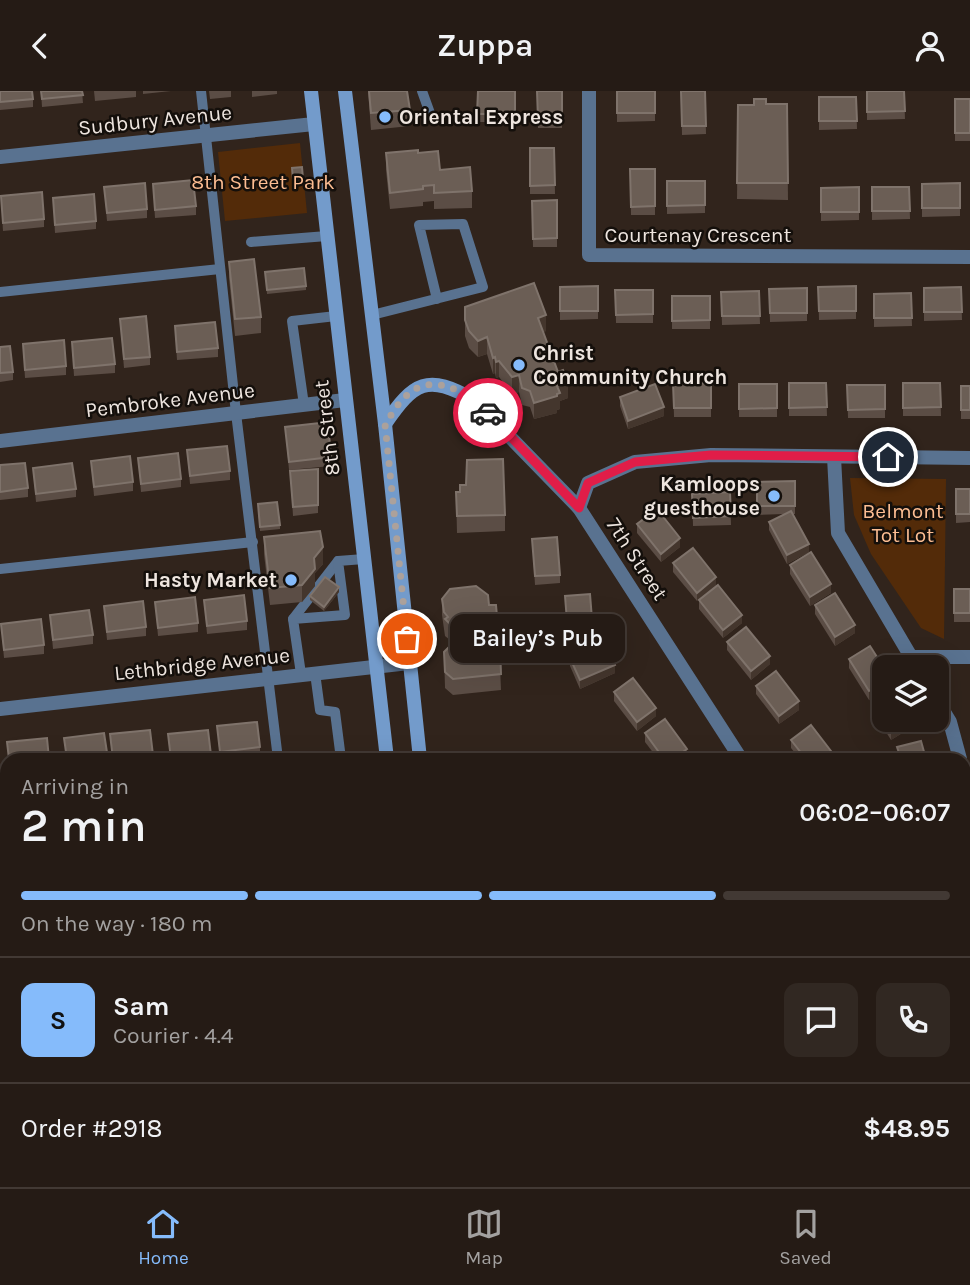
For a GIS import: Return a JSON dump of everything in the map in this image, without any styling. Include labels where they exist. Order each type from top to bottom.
[{"type":"main road","name":"8th Street","points":[[311,91],[386,753]]},
{"type":"main road","points":[[345,91],[385,424],[419,753]]},
{"type":"main road","points":[[385,424],[404,397],[417,387],[432,384],[453,388],[474,400]]},
{"type":"street","name":"Courtenay Crescent","points":[[589,91],[589,255],[970,257]]},
{"type":"street","name":"Sudbury Avenue","points":[[0,157],[314,124]]},
{"type":"street","name":"Pembroke Avenue","points":[[0,441],[345,400]]},
{"type":"street","name":"7th Street","points":[[474,400],[579,508],[737,753]]},
{"type":"street","points":[[579,508],[588,483],[635,462],[711,455],[970,458]]},
{"type":"street","points":[[834,457],[838,533],[910,655]]},
{"type":"street","points":[[949,659],[970,657]]},
{"type":"street","name":"Lethbridge Avenue","points":[[0,709],[409,663]]},
{"type":"street","points":[[949,720],[958,753]]},
{"type":"lane","points":[[201,91],[277,753]]},
{"type":"lane","points":[[422,91],[431,116]]},
{"type":"lane","points":[[372,315],[437,299],[482,287],[463,224],[419,225],[437,299]]},
{"type":"lane","points":[[251,243],[327,236]]},
{"type":"lane","points":[[0,292],[220,269]]},
{"type":"lane","points":[[304,405],[292,321],[336,316]]},
{"type":"lane","points":[[0,569],[253,542]]},
{"type":"lane","points":[[293,619],[338,561],[364,559]]},
{"type":"lane","points":[[293,619],[345,615],[338,561]]},
{"type":"lane","points":[[293,619],[320,710],[335,712],[340,753]]},
{"type":"green space","name":"8th Street Park","points":[[300,143],[307,213],[225,221],[218,152]]},
{"type":"green space","name":"Belmont Tot Lot","points":[[850,478],[946,479],[944,639],[921,628],[871,554],[854,515]]},
{"type":"building","points":[[0,91],[32,91],[33,99],[0,102]]},
{"type":"building","points":[[41,91],[82,91],[83,95],[42,99]]},
{"type":"building","points":[[369,91],[407,91],[410,110],[371,113]]},
{"type":"building","points":[[478,91],[515,91],[515,114],[477,114]]},
{"type":"building","points":[[537,91],[562,91],[562,119],[538,119]]},
{"type":"building","points":[[617,91],[655,91],[655,113],[617,113]]},
{"type":"building","points":[[681,91],[705,91],[706,126],[682,126]]},
{"type":"building","points":[[867,91],[904,91],[905,111],[867,112]]},
{"type":"building","points":[[819,97],[856,97],[857,121],[819,121]]},
{"type":"building","points":[[754,99],[766,99],[766,104],[787,104],[788,183],[737,183],[738,105],[754,105]]},
{"type":"building","points":[[955,99],[970,99],[970,133],[955,133]]},
{"type":"building","points":[[530,148],[554,148],[555,185],[530,186]]},
{"type":"building","points":[[418,150],[418,153],[438,151],[440,170],[470,167],[472,191],[434,193],[434,185],[390,193],[386,153]]},
{"type":"building","points":[[302,167],[303,179],[293,180],[292,168]]},
{"type":"building","points":[[630,169],[655,169],[655,206],[631,207]]},
{"type":"building","points":[[193,180],[196,206],[155,210],[153,184]]},
{"type":"building","points":[[667,181],[705,181],[705,205],[667,206]]},
{"type":"building","points":[[145,183],[147,209],[107,213],[104,187]]},
{"type":"building","points":[[960,183],[960,208],[922,208],[922,184]]},
{"type":"building","points":[[859,187],[859,212],[821,212],[821,188]]},
{"type":"building","points":[[872,187],[909,187],[910,211],[872,211]]},
{"type":"building","points":[[42,192],[44,219],[3,223],[1,196]]},
{"type":"building","points":[[94,194],[96,221],[55,225],[53,198]]},
{"type":"building","points":[[557,200],[557,238],[533,239],[532,201]]},
{"type":"building","points":[[254,259],[261,317],[235,319],[229,262]]},
{"type":"building","points":[[304,268],[306,286],[267,290],[265,272]]},
{"type":"building","name":"Christ Community Church","points":[[534,283],[546,315],[538,318],[558,372],[563,370],[568,382],[557,386],[560,393],[557,396],[534,403],[530,391],[522,388],[519,375],[512,377],[499,361],[496,362],[495,357],[493,358],[487,337],[478,341],[469,331],[465,320],[465,307]]},
{"type":"building","points":[[598,286],[598,311],[560,311],[560,287]]},
{"type":"building","points":[[856,286],[856,311],[819,311],[818,287]]},
{"type":"building","points":[[961,287],[962,312],[924,312],[924,288]]},
{"type":"building","points":[[807,288],[807,313],[770,313],[769,289]]},
{"type":"building","points":[[615,290],[653,290],[653,314],[616,315]]},
{"type":"building","points":[[759,291],[760,316],[722,316],[721,292]]},
{"type":"building","points":[[911,293],[912,318],[874,318],[874,294]]},
{"type":"building","points":[[672,296],[710,296],[710,320],[672,321]]},
{"type":"building","points":[[146,316],[150,357],[124,359],[120,319]]},
{"type":"building","points":[[215,322],[218,348],[177,352],[175,326]]},
{"type":"building","points":[[112,338],[115,364],[74,368],[72,342]]},
{"type":"building","points":[[64,340],[66,366],[25,370],[23,344]]},
{"type":"building","points":[[10,346],[13,372],[0,373],[0,347]]},
{"type":"building","points":[[711,383],[711,408],[674,408],[673,384]]},
{"type":"building","points":[[789,383],[826,383],[827,407],[789,408]]},
{"type":"building","points":[[903,383],[940,383],[941,407],[903,408]]},
{"type":"building","points":[[655,384],[664,407],[628,421],[620,397]]},
{"type":"building","points":[[739,384],[777,384],[777,408],[739,409]]},
{"type":"building","points":[[847,385],[885,385],[885,409],[848,410]]},
{"type":"building","points":[[961,386],[970,386],[970,410],[961,410]]},
{"type":"building","points":[[328,422],[331,457],[289,462],[285,427]]},
{"type":"building","points":[[227,446],[230,471],[190,476],[187,450]]},
{"type":"building","points":[[178,453],[181,479],[141,484],[138,458]]},
{"type":"building","points":[[130,456],[133,482],[94,487],[91,461]]},
{"type":"building","points":[[503,459],[505,515],[457,516],[456,492],[460,492],[460,485],[466,485],[467,460]]},
{"type":"building","points":[[25,463],[28,488],[0,492],[0,465]]},
{"type":"building","points":[[72,463],[76,489],[36,494],[33,468]]},
{"type":"building","points":[[318,469],[318,505],[293,507],[290,471]]},
{"type":"building","points":[[795,481],[795,506],[757,506],[757,482]]},
{"type":"building","points":[[956,489],[970,489],[970,514],[956,514]]},
{"type":"building","points":[[730,492],[731,516],[693,518],[692,494]]},
{"type":"building","points":[[277,502],[280,525],[260,527],[258,504]]},
{"type":"building","points":[[657,509],[680,538],[661,554],[637,524]]},
{"type":"building","points":[[791,511],[809,544],[787,555],[769,522]]},
{"type":"building","name":"Hasty Market","points":[[320,531],[323,547],[314,558],[315,569],[302,585],[270,588],[264,537]]},
{"type":"building","points":[[557,537],[560,575],[535,576],[532,539]]},
{"type":"building","points":[[693,548],[716,577],[697,593],[673,563]]},
{"type":"building","points":[[811,552],[831,584],[810,597],[790,565]]},
{"type":"building","points":[[325,577],[339,587],[324,607],[310,596]]},
{"type":"building","points":[[718,585],[742,615],[723,630],[699,600]]},
{"type":"building","points":[[476,586],[488,595],[489,605],[496,605],[499,640],[489,641],[492,646],[500,645],[501,674],[453,679],[445,672],[444,652],[452,644],[464,644],[456,636],[454,620],[450,624],[445,619],[448,617],[444,612],[442,599],[450,589]]},
{"type":"building","points":[[954,589],[970,589],[970,613],[954,613]]},
{"type":"building","points":[[835,593],[855,625],[835,637],[815,605]]},
{"type":"building","points":[[590,594],[593,632],[568,634],[565,596]]},
{"type":"building","points":[[244,595],[247,621],[207,626],[204,600]]},
{"type":"building","points":[[195,597],[198,623],[158,628],[155,602]]},
{"type":"building","points":[[143,601],[146,627],[107,632],[104,606]]},
{"type":"building","points":[[89,610],[93,635],[53,640],[50,615]]},
{"type":"building","points":[[41,619],[44,645],[4,650],[1,624]]},
{"type":"building","points":[[746,627],[770,656],[751,671],[727,642]]},
{"type":"building","points":[[605,642],[615,665],[580,680],[570,658]]},
{"type":"building","points":[[870,646],[876,655],[872,655],[872,689],[869,691],[849,659]]},
{"type":"building","points":[[776,671],[799,701],[779,716],[756,686]]},
{"type":"building","points":[[633,678],[656,708],[637,722],[614,692]]},
{"type":"building","points":[[665,719],[687,749],[681,753],[660,753],[645,733]]},
{"type":"building","points":[[257,722],[260,747],[220,752],[217,726]]},
{"type":"building","points":[[811,725],[832,753],[801,753],[791,740]]},
{"type":"building","points":[[150,730],[153,753],[112,753],[110,734]]},
{"type":"building","points":[[208,730],[211,753],[170,753],[168,734]]},
{"type":"building","points":[[104,733],[107,753],[66,753],[64,738]]},
{"type":"building","points":[[47,738],[48,753],[8,753],[7,742]]},
{"type":"building","points":[[921,741],[924,753],[899,753],[897,747]]},
{"type":"way so far","points":[[407,639],[385,424],[404,397],[417,387],[432,384],[453,388],[474,400],[488,413]]},
{"type":"place","name":"Oriental Express","points":[[385,117]]},
{"type":"place","name":"Christ Community Church","points":[[519,365]]},
{"type":"place","name":"Kamloops guesthouse","points":[[774,496]]},
{"type":"place","name":"Hasty Market","points":[[291,580]]},
{"type":"place","name":"Bailey’s Pub","points":[[407,639]]},
{"type":"route","points":[[488,413],[579,508],[588,483],[635,462],[711,455],[888,457]]}]
